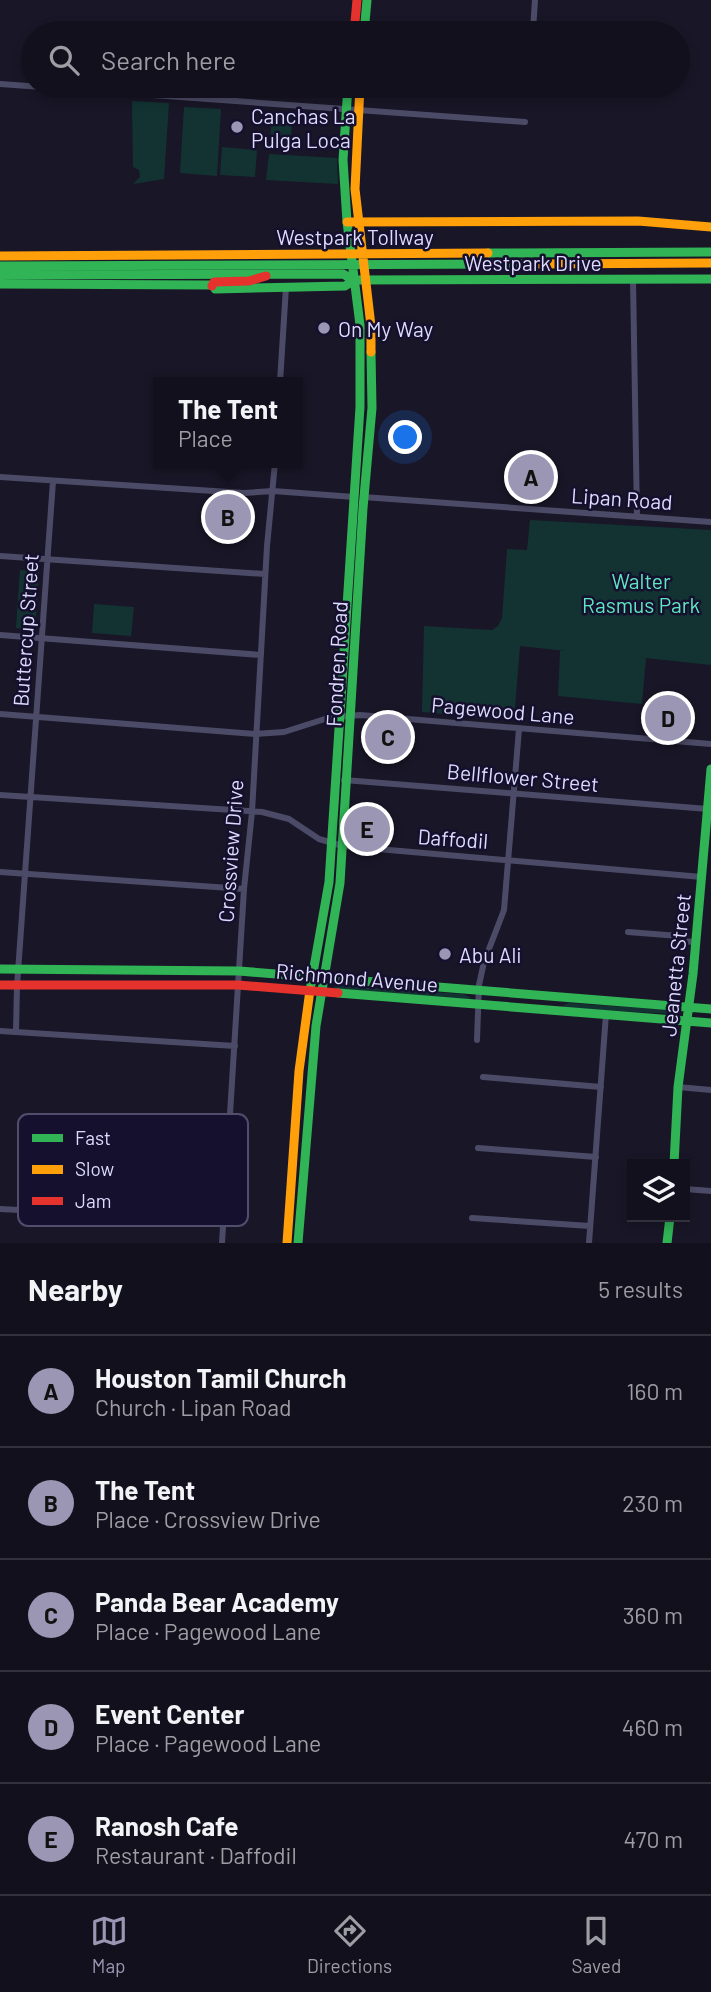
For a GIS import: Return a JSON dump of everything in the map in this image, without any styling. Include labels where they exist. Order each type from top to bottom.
[{"type":"main road","points":[[355,21],[357,0]]},
{"type":"main road","points":[[365,21],[367,0]]},
{"type":"main road","name":"Fondren Road","points":[[298,1243],[310,1084],[321,992],[337,908],[343,846],[351,716],[353,574],[358,497],[372,408],[372,340],[347,222],[343,160],[347,98]]},
{"type":"main road","name":"Fondren Road","points":[[287,1243],[298,1084],[329,882],[343,642],[353,574],[361,545],[358,497],[360,475],[356,457],[360,407],[360,280],[355,160],[359,98]]},
{"type":"main road","points":[[347,222],[638,221],[711,227]]},
{"type":"main road","name":"Westpark Tollway","points":[[0,256],[711,252]]},
{"type":"main road","name":"Westpark Tollway","points":[[0,265],[711,263]]},
{"type":"main road","points":[[0,265],[131,274]]},
{"type":"main road","points":[[0,286],[88,283],[215,287],[215,282],[249,281],[274,273]]},
{"type":"main road","name":"Westpark Drive","points":[[0,275],[274,273],[344,274],[360,280],[711,279]]},
{"type":"main road","name":"Westpark Drive","points":[[0,286],[286,287],[345,286],[360,280]]},
{"type":"main road","points":[[360,340],[372,340]]},
{"type":"main road","points":[[360,407],[372,408]]},
{"type":"main road","points":[[343,642],[354,644]]},
{"type":"main road","name":"Jeanetta Street","points":[[674,1159],[678,1087],[696,942],[711,769]]},
{"type":"main road","name":"Richmond Avenue","points":[[0,969],[239,971],[711,1009]]},
{"type":"main road","points":[[93,971],[93,987]]},
{"type":"main road","points":[[166,971],[166,986]]},
{"type":"main road","name":"Richmond Avenue","points":[[0,985],[238,985],[711,1023]]},
{"type":"main road","points":[[298,1084],[310,1084]]},
{"type":"main road","points":[[292,1175],[303,1176]]},
{"type":"main road","points":[[667,1243],[669,1222]]},
{"type":"street","points":[[534,21],[535,0]]},
{"type":"street","points":[[0,84],[21,85]]},
{"type":"street","points":[[202,98],[526,122]]},
{"type":"street","points":[[633,279],[637,517]]},
{"type":"street","points":[[280,377],[286,287]]},
{"type":"street","name":"Crossview Drive","points":[[231,1114],[265,574],[274,468]]},
{"type":"street","name":"Lipan Road","points":[[0,477],[244,493],[272,491],[711,522]]},
{"type":"street","name":"Buttercup Street","points":[[16,1032],[52,481]]},
{"type":"street","points":[[0,556],[265,574]]},
{"type":"street","points":[[0,635],[261,655]]},
{"type":"street","name":"Pagewood Lane","points":[[0,714],[255,733],[284,732],[328,718],[360,715],[711,744]]},
{"type":"street","points":[[477,1040],[479,990],[484,962],[504,911],[519,729]]},
{"type":"street","name":"Bellflower Street","points":[[335,779],[708,809]]},
{"type":"street","name":"Daffodil","points":[[0,794],[262,812],[289,819],[330,844],[343,846],[702,877]]},
{"type":"street","points":[[0,872],[244,889]]},
{"type":"street","points":[[628,933],[679,936],[678,941],[696,942]]},
{"type":"street","points":[[589,1243],[606,1014]]},
{"type":"street","points":[[0,1031],[235,1046]]},
{"type":"street","points":[[483,1077],[601,1087]]},
{"type":"street","points":[[678,1087],[711,1090]]},
{"type":"street","points":[[478,1148],[596,1157]]},
{"type":"street","points":[[690,1189],[711,1191]]},
{"type":"street","points":[[0,1209],[18,1210]]},
{"type":"street","points":[[472,1218],[590,1226]]},
{"type":"green space","points":[[132,101],[169,103],[164,179],[133,184],[140,177],[139,170],[133,167]]},
{"type":"green space","points":[[184,107],[221,109],[217,176],[180,173]]},
{"type":"green space","points":[[272,113],[292,114],[291,145],[270,144]]},
{"type":"green space","points":[[222,147],[257,150],[255,177],[220,175]]},
{"type":"green space","points":[[269,154],[337,158],[338,184],[266,180]]},
{"type":"green space","name":"Walter Rasmus Park","points":[[530,520],[711,530],[711,665],[646,658],[642,704],[558,696],[560,651],[566,651],[520,646],[514,720],[422,712],[424,626],[492,630],[498,626],[502,618],[507,549],[527,550]]},
{"type":"green space","points":[[20,570],[39,572],[35,630],[16,628]]},
{"type":"green space","points":[[94,604],[134,607],[131,636],[92,633]]},
{"type":"green space","points":[[333,987],[463,994],[472,998],[461,1001],[338,990]]},
{"type":"green space","points":[[568,1003],[672,1010],[676,1013],[569,1009],[563,1006]]},
{"type":"traffic: fast","points":[[365,21],[367,0]]},
{"type":"traffic: fast","points":[[310,990],[329,882],[360,407],[360,325],[347,222],[343,160],[347,98]]},
{"type":"traffic: fast","points":[[488,253],[711,252]]},
{"type":"traffic: fast","points":[[0,266],[535,264]]},
{"type":"traffic: fast","points":[[0,275],[343,274],[354,280]]},
{"type":"traffic: fast","points":[[215,289],[345,286],[354,280],[711,279]]},
{"type":"traffic: fast","points":[[0,284],[212,285],[221,288]]},
{"type":"traffic: fast","points":[[298,1243],[316,1026],[340,883],[363,508],[372,408],[371,352]]},
{"type":"traffic: fast","points":[[674,1159],[678,1087],[693,974],[711,769]]},
{"type":"traffic: fast","points":[[0,969],[239,971],[711,1009]]},
{"type":"traffic: fast","points":[[338,993],[711,1023]]},
{"type":"traffic: fast","points":[[667,1243],[669,1222]]},
{"type":"traffic: slow","points":[[359,98],[355,189],[371,326],[371,352]]},
{"type":"traffic: slow","points":[[347,222],[638,221],[711,227]]},
{"type":"traffic: slow","points":[[0,256],[488,253]]},
{"type":"traffic: slow","points":[[535,264],[711,263]]},
{"type":"traffic: slow","points":[[287,1243],[299,1071],[310,990]]},
{"type":"traffic: jam","points":[[355,21],[357,0]]},
{"type":"traffic: jam","points":[[212,286],[214,282],[249,281],[266,276]]},
{"type":"traffic: jam","points":[[0,985],[238,985],[338,993]]},
{"type":"place","name":"Canchas La Pulga Loca","points":[[237,127]]},
{"type":"place","name":"On My Way","points":[[324,328]]},
{"type":"place","name":"Houston Tamil Church","points":[[531,477]]},
{"type":"place","name":"The Tent","points":[[228,517]]},
{"type":"place","name":"Event Center","points":[[668,718]]},
{"type":"place","name":"Panda Bear Academy","points":[[388,737]]},
{"type":"place","name":"Ranosh Cafe","points":[[367,829]]},
{"type":"place","name":"Abu Ali","points":[[445,954]]}]
